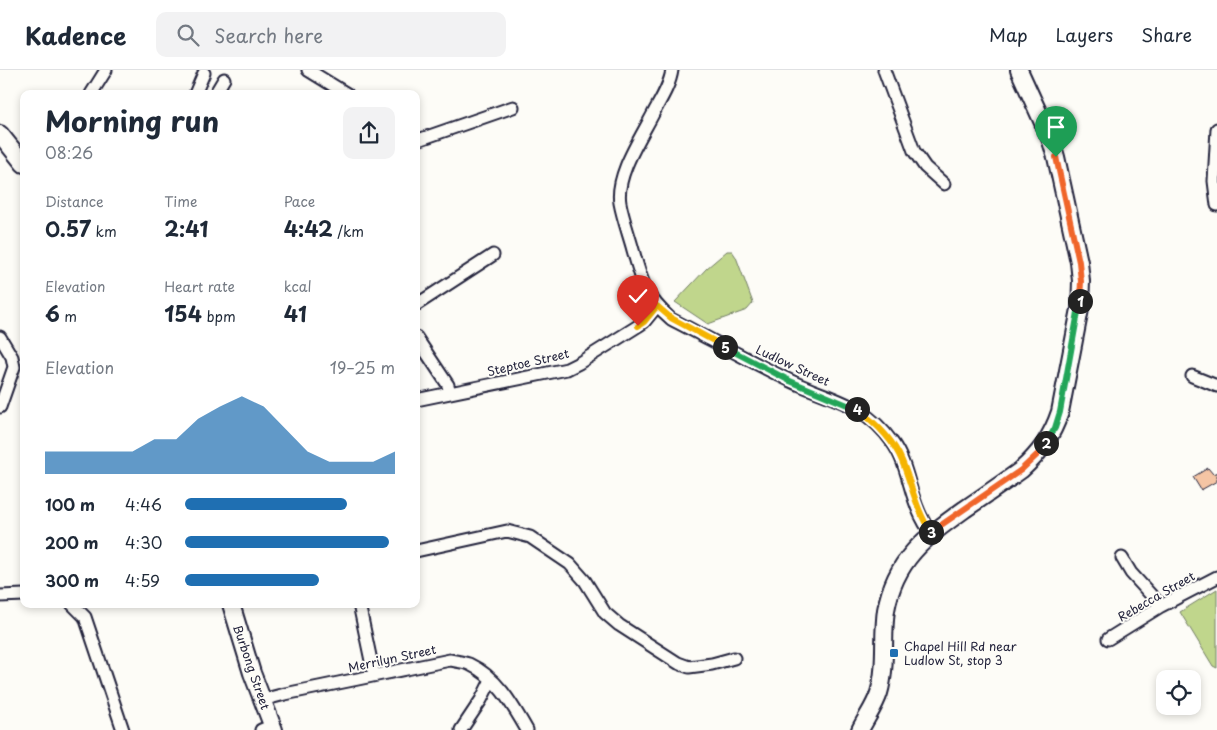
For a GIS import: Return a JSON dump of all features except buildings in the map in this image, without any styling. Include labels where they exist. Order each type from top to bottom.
[{"type":"main road","points":[[860,730],[879,693],[883,668],[886,610],[891,591],[900,570],[908,558],[932,533],[1021,470],[1039,453],[1055,428],[1065,388],[1080,301],[1081,281],[1079,262],[1056,157],[1050,138],[1019,70]]},
{"type":"main road","points":[[0,134],[20,159]]},
{"type":"main road","name":"Burbong Street","points":[[232,608],[262,700],[269,728]]},
{"type":"street","points":[[94,90],[106,70]]},
{"type":"street","points":[[308,70],[332,90]]},
{"type":"street","name":"Ludlow Street","points":[[672,70],[666,88],[626,167],[620,185],[619,202],[641,277],[650,297],[657,306],[679,323],[790,381],[855,407],[868,417],[881,428],[893,443],[902,461],[922,520],[932,533]]},
{"type":"street","points":[[884,70],[914,151],[925,167],[944,184]]},
{"type":"street","points":[[197,90],[204,73]]},
{"type":"street","points":[[218,90],[224,80]]},
{"type":"street","points":[[420,142],[513,107]]},
{"type":"street","points":[[1217,129],[1214,181],[1217,205]]},
{"type":"street","points":[[420,302],[493,255]]},
{"type":"street","name":"Steptoe Street","points":[[420,399],[567,369],[579,364],[644,322],[657,306]]},
{"type":"street","points":[[0,337],[12,357],[14,367],[0,407]]},
{"type":"street","points":[[420,343],[448,385],[450,393]]},
{"type":"street","points":[[1192,376],[1217,386]]},
{"type":"street","points":[[420,550],[507,531],[530,537],[570,564],[584,581],[605,613],[620,625],[678,662],[689,667],[712,664],[734,658]]},
{"type":"street","points":[[1122,558],[1131,573],[1161,606]]},
{"type":"street","name":"Rebecca Street","points":[[1108,639],[1161,606],[1217,577]]},
{"type":"street","points":[[0,596],[20,595]]},
{"type":"street","points":[[76,608],[85,617],[122,730]]},
{"type":"street","points":[[360,608],[374,676]]},
{"type":"street","name":"Merrilyn Street","points":[[262,700],[450,660],[468,664],[491,680],[506,695],[527,730]]},
{"type":"street","points":[[461,730],[481,700],[491,680]]},
{"type":"green space","points":[[727,251],[732,251],[736,257],[753,303],[747,310],[708,324],[675,302],[707,268]]},
{"type":"green space","points":[[1217,589],[1217,668],[1213,666],[1180,612]]},
{"type":"place","name":"Chapel Hill Rd near Ludlow St, stop 3","points":[[894,653]]},
{"type":"route","points":[[638,326],[644,322],[657,306],[671,318],[790,381],[855,407],[881,428],[893,443],[902,461],[922,520],[932,533],[1021,470],[1039,453],[1055,428],[1065,388],[1080,309],[1081,293],[1079,262],[1056,157]]}]
